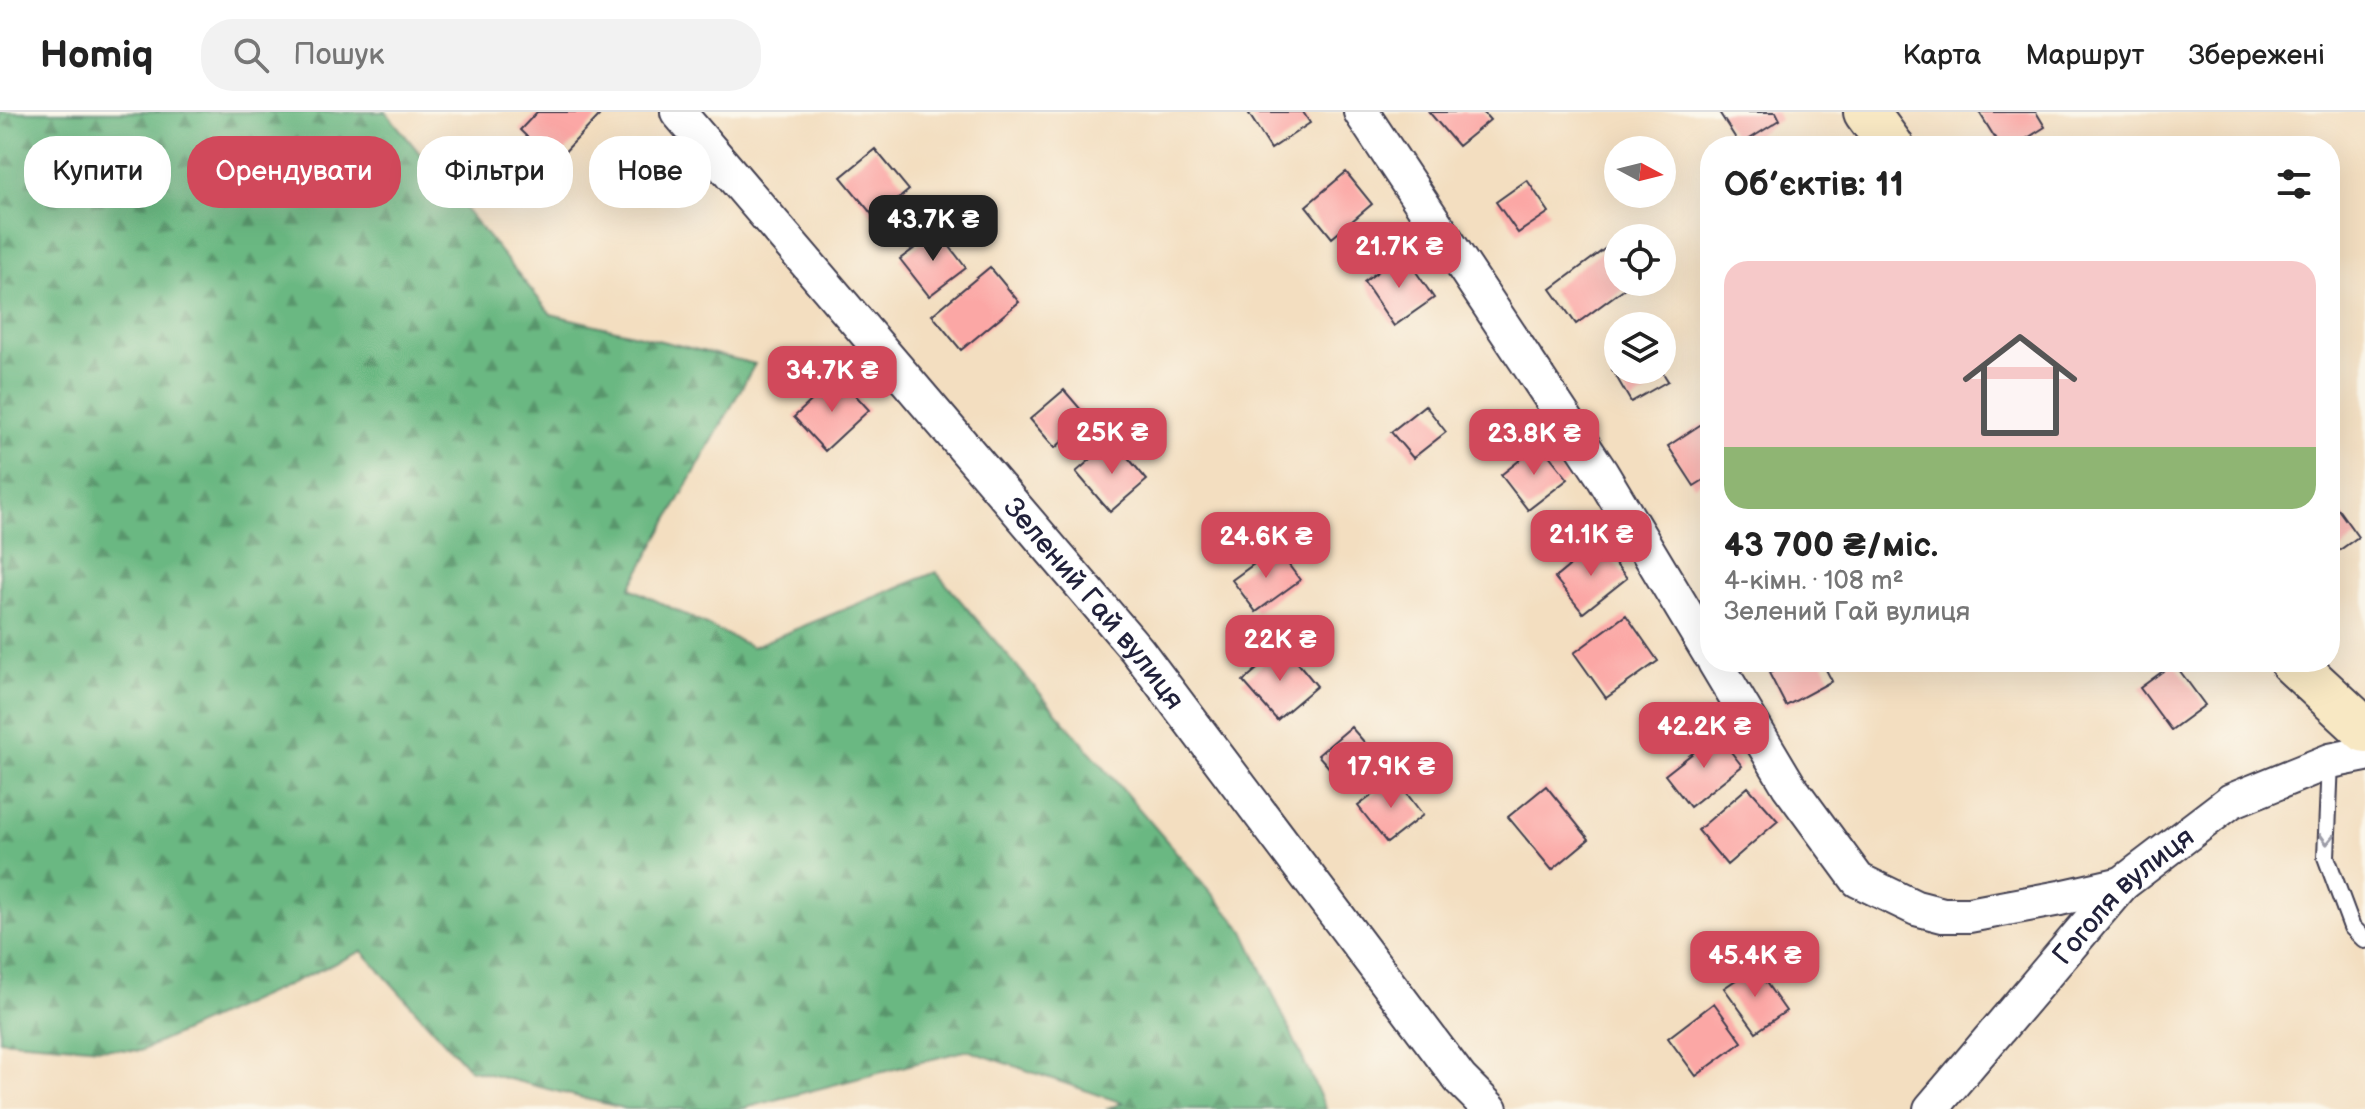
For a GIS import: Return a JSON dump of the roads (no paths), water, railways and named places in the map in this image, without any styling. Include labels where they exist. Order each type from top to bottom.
[{"type":"street","name":"Зелений Гай вулиця","points":[[678,112],[1137,650],[1460,1079],[1490,1109]]},
{"type":"street","points":[[1361,112],[1601,473],[1700,637]]},
{"type":"street","points":[[1866,112],[1884,136]]},
{"type":"street","points":[[1721,672],[1789,786],[1858,880],[1916,908],[1943,915],[1969,915],[2122,884]]},
{"type":"street","points":[[2303,672],[2365,730]]},
{"type":"street","name":"Гоголя вулиця","points":[[1931,1109],[2122,884],[2231,801],[2330,761],[2365,754]]},
{"type":"lane","points":[[2330,761],[2326,857],[2352,927],[2365,940]]}]
